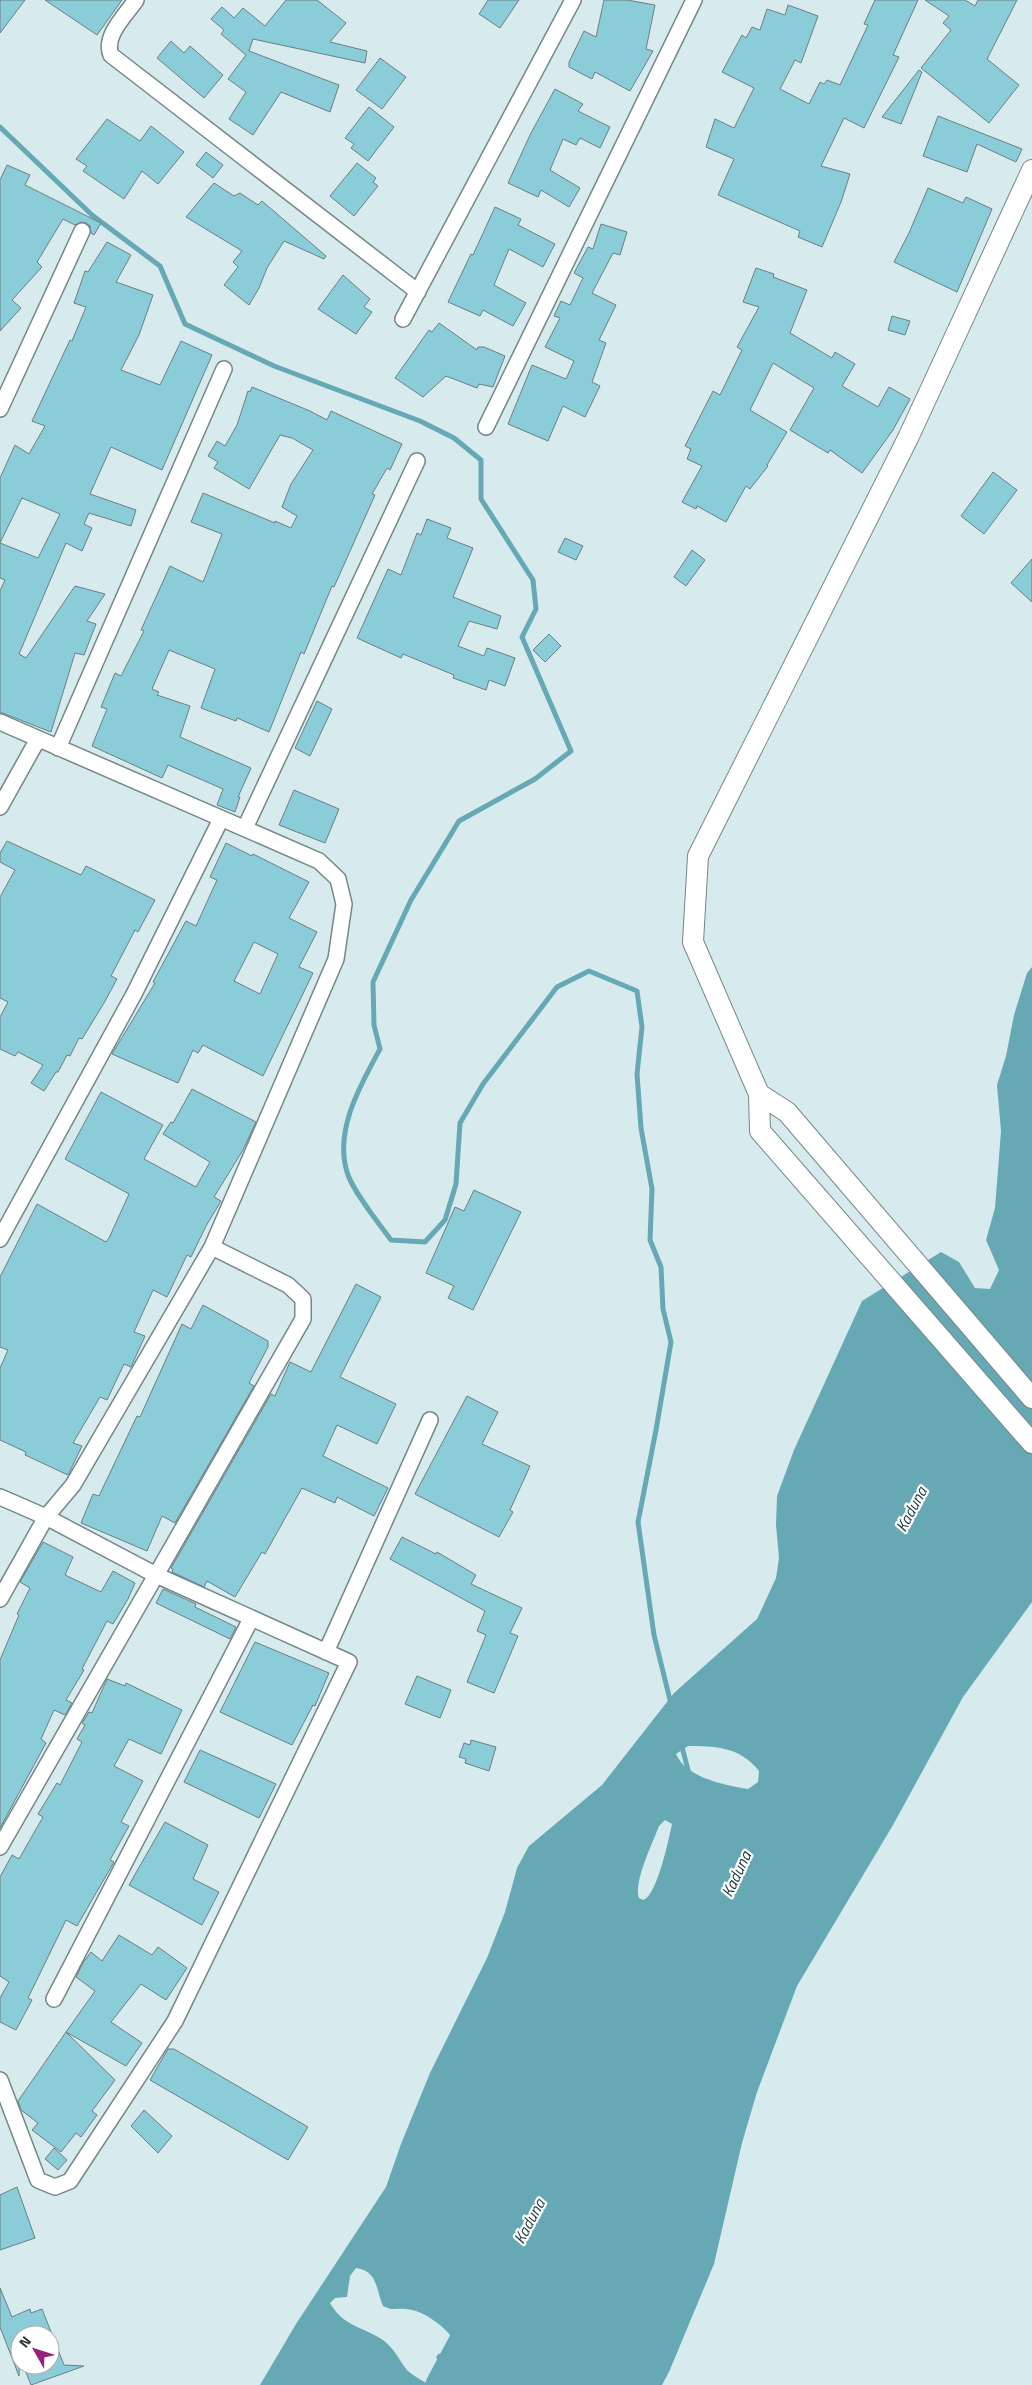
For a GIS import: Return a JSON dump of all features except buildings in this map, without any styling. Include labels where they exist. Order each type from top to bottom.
[{"type":"street","points":[[136,0],[109,39],[108,48],[111,55],[418,292]]},
{"type":"street","points":[[403,319],[573,0]]},
{"type":"street","points":[[486,427],[694,0]]},
{"type":"street","points":[[1032,170],[908,438],[698,856],[693,942],[759,1094],[760,1131],[1032,1443]]},
{"type":"street","points":[[0,408],[82,231]]},
{"type":"street","points":[[58,748],[224,369]]},
{"type":"street","points":[[245,828],[417,461]]},
{"type":"street","points":[[0,722],[319,861],[338,879],[344,904],[336,960],[212,1247],[73,1485],[46,1517],[0,1599]]},
{"type":"street","points":[[0,807],[38,739]]},
{"type":"street","points":[[0,1240],[134,994],[221,819]]},
{"type":"street","points":[[759,1094],[787,1112],[1032,1398]]},
{"type":"street","points":[[0,1847],[303,1319],[303,1298],[288,1285],[212,1247]]},
{"type":"street","points":[[326,1652],[430,1420]]},
{"type":"street","points":[[0,1497],[46,1517],[156,1575],[349,1662],[175,2021],[70,2182],[55,2187],[38,2180],[0,2080]]},
{"type":"street","points":[[54,1999],[251,1619]]},
{"type":"water","points":[[1032,967],[1032,1602],[963,1697],[893,1825],[797,1986],[757,2092],[742,2143],[714,2264],[662,2385],[454,2385],[462,2379],[462,2373],[436,2358],[438,2354],[449,2353],[456,2349],[457,2345],[448,2333],[435,2321],[413,2310],[392,2309],[383,2306],[372,2277],[369,2273],[356,2268],[350,2276],[347,2297],[335,2298],[330,2303],[335,2311],[347,2322],[375,2335],[387,2343],[407,2370],[430,2385],[260,2385],[296,2324],[386,2187],[430,2073],[487,1958],[505,1912],[517,1868],[529,1846],[602,1785],[674,1693],[757,1619],[776,1578],[779,1558],[776,1525],[777,1496],[794,1450],[862,1301],[941,1252],[959,1262],[975,1288],[990,1289],[999,1270],[986,1240],[995,1208],[1001,1131],[997,1085],[1006,1056],[1014,1015],[1027,973]],"holes":[[[688,1746],[718,1748],[744,1757],[759,1771],[758,1782],[748,1789],[697,1775],[688,1769],[676,1754]],[[665,1820],[672,1824],[665,1853],[653,1889],[643,1900],[639,1898],[638,1891],[641,1873],[659,1826]]]},
{"type":"waterway","points":[[0,127],[92,215],[160,266],[185,324],[274,366],[420,421],[454,438],[481,460],[481,499],[533,580],[536,609],[522,637],[571,751],[535,779],[459,821],[411,900],[373,982],[374,1025],[380,1049],[365,1077],[352,1108],[344,1140],[344,1156],[347,1172],[354,1188],[391,1240],[425,1242],[445,1220],[456,1184],[460,1123],[483,1084],[557,987],[589,971],[637,991],[642,1027],[637,1074],[641,1128],[652,1189],[650,1240],[661,1267],[663,1309],[671,1342],[638,1522],[654,1635],[671,1704]]},
{"type":"waterway","points":[[681,1743],[689,1774]]},
{"type":"waterway","name":"Kaduna","points":[[441,2385],[471,2329]]}]
